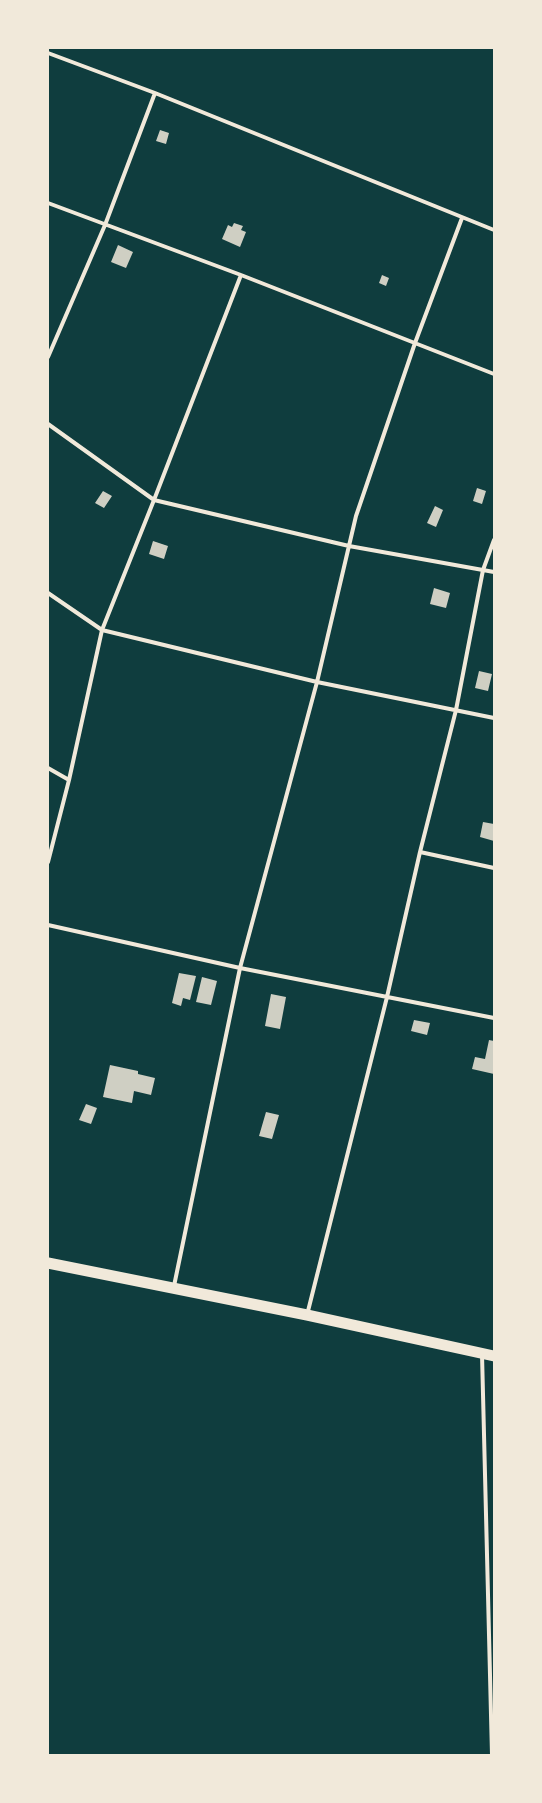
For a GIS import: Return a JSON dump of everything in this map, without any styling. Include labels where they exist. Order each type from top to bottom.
[{"type":"highway","points":[[48,1263],[307,1315],[494,1356]]},
{"type":"street","points":[[48,53],[155,93],[494,230]]},
{"type":"street","points":[[48,357],[105,225],[155,93]]},
{"type":"street","points":[[48,203],[241,275],[494,374]]},
{"type":"street","points":[[174,1289],[240,968],[317,682],[356,516],[414,343],[462,218]]},
{"type":"street","points":[[48,862],[69,780],[102,630],[241,275]]},
{"type":"street","points":[[48,424],[154,500],[349,546],[494,572]]},
{"type":"street","points":[[307,1315],[387,997],[420,852],[456,710],[483,570],[494,540]]},
{"type":"street","points":[[48,593],[102,630],[317,682],[494,718]]},
{"type":"street","points":[[48,768],[69,780]]},
{"type":"street","points":[[420,852],[494,868]]},
{"type":"street","points":[[48,925],[240,968],[494,1018]]},
{"type":"street","points":[[482,1353],[492,1755]]},
{"type":"building","points":[[160,130],[169,133],[166,144],[156,141]]},
{"type":"building","points":[[234,223],[243,226],[241,230],[246,232],[240,247],[222,239],[228,225],[232,227]]},
{"type":"building","points":[[118,245],[133,252],[126,268],[111,262]]},
{"type":"building","points":[[382,275],[389,278],[386,286],[379,283]]},
{"type":"building","points":[[477,488],[486,491],[482,504],[473,501]]},
{"type":"building","points":[[103,491],[112,496],[104,508],[95,503]]},
{"type":"building","points":[[435,506],[443,510],[436,527],[427,523]]},
{"type":"building","points":[[153,541],[168,546],[164,559],[149,554]]},
{"type":"building","points":[[434,588],[450,593],[446,608],[430,604]]},
{"type":"building","points":[[479,671],[492,674],[488,691],[475,688]]},
{"type":"building","points":[[483,822],[494,824],[494,841],[480,837]]},
{"type":"building","points":[[179,973],[196,976],[190,1000],[183,998],[181,1006],[172,1003]]},
{"type":"building","points":[[202,977],[217,981],[211,1005],[196,1002]]},
{"type":"building","points":[[271,994],[286,997],[280,1029],[265,1026]]},
{"type":"building","points":[[414,1020],[430,1023],[427,1035],[411,1031]]},
{"type":"building","points":[[489,1040],[494,1041],[494,1074],[472,1069],[475,1057],[485,1059]]},
{"type":"building","points":[[110,1065],[138,1071],[138,1074],[155,1078],[151,1095],[134,1091],[132,1103],[103,1097]]},
{"type":"building","points":[[86,1104],[97,1108],[91,1124],[79,1120]]},
{"type":"building","points":[[266,1112],[279,1115],[272,1139],[259,1136]]}]
